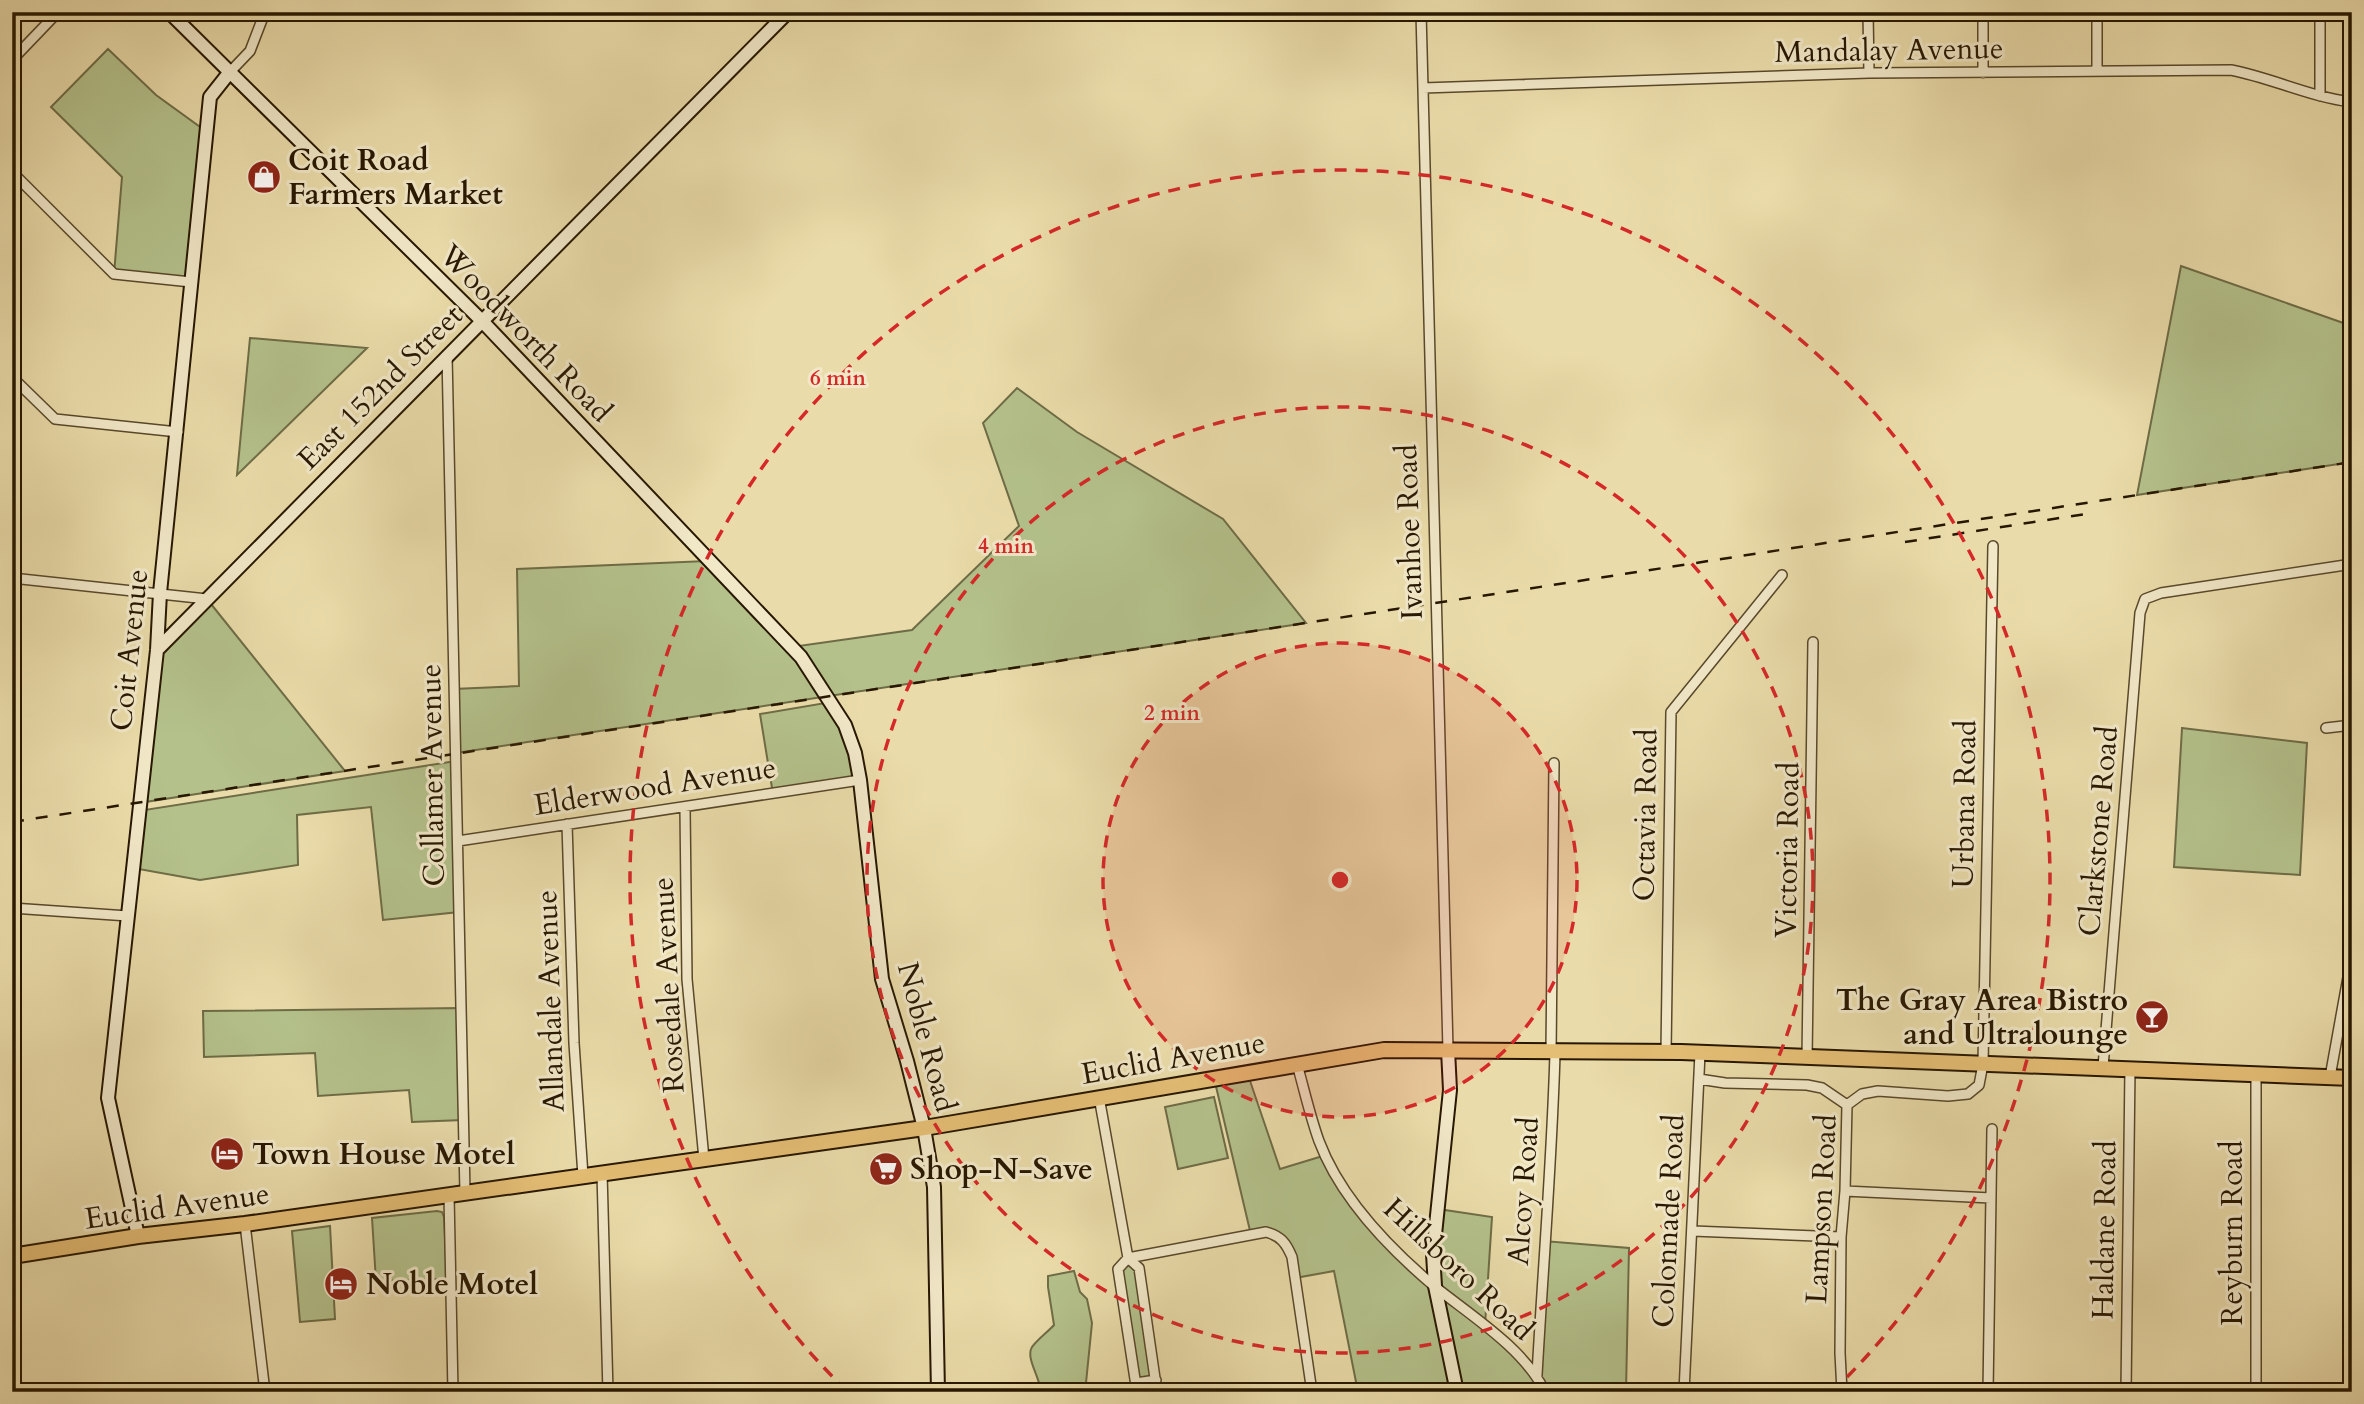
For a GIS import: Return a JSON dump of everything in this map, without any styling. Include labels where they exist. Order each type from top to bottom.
[{"type":"main road","name":"Euclid Avenue","points":[[12,1256],[138,1236],[245,1224],[924,1128],[1384,1050],[1700,1053],[2352,1078]]},
{"type":"street","points":[[12,60],[58,12]]},
{"type":"street","name":"Woodworth Road","points":[[169,12],[482,321],[801,657],[831,702]]},
{"type":"street","points":[[229,73],[250,51],[265,12]]},
{"type":"street","name":"East 152nd Street","points":[[157,650],[788,12]]},
{"type":"street","name":"Ivanhoe Road","points":[[1421,12],[1448,1050]]},
{"type":"street","points":[[1868,12],[1869,73]]},
{"type":"street","points":[[1983,12],[1983,73]]},
{"type":"street","points":[[2097,12],[2097,69]]},
{"type":"street","points":[[2320,12],[2320,96]]},
{"type":"street","name":"Mandalay Avenue","points":[[1423,88],[1869,73],[2231,69],[2320,96],[2352,102]]},
{"type":"street","name":"Coit Avenue","points":[[138,1236],[108,1098],[157,650],[160,593],[210,97],[229,73]]},
{"type":"street","points":[[12,172],[114,274],[191,282]]},
{"type":"street","name":"Collamer Avenue","points":[[447,355],[465,1193]]},
{"type":"street","points":[[12,377],[55,419],[178,432]]},
{"type":"street","name":"Urbana Road","points":[[1983,1063],[1993,546]]},
{"type":"street","name":"Clarkstone Road","points":[[2104,1067],[2140,613],[2145,599],[2161,593],[2352,564]]},
{"type":"street","name":"Octavia Road","points":[[1665,1052],[1671,712],[1782,575]]},
{"type":"street","points":[[12,578],[207,600]]},
{"type":"street","name":"Victoria Road","points":[[1807,1058],[1813,642]]},
{"type":"street","name":"Noble Road","points":[[831,702],[850,739],[859,780],[882,979],[924,1128],[934,1186],[938,1392]]},
{"type":"street","points":[[2326,728],[2352,725]]},
{"type":"street","name":"Alcoy Road","points":[[1537,1375],[1545,1222],[1552,1149],[1554,763]]},
{"type":"street","name":"Elderwood Avenue","points":[[458,841],[859,780]]},
{"type":"street","name":"Rosedale Avenue","points":[[685,807],[687,979],[704,1159]]},
{"type":"street","name":"Allandale Avenue","points":[[567,824],[574,1043],[583,1176]]},
{"type":"street","points":[[12,908],[128,916]]},
{"type":"street","points":[[2330,1077],[2352,955]]},
{"type":"street","points":[[1448,1050],[1450,1090],[1433,1255],[1435,1286],[1457,1392]]},
{"type":"street","name":"Colonnade Road","points":[[1684,1392],[1700,1053]]},
{"type":"street","name":"Lampson Road","points":[[1842,1392],[1841,1237],[1846,1191],[1847,1105],[1862,1094],[1878,1091],[1948,1096],[1968,1094],[1979,1085],[1983,1063]]},
{"type":"street","name":"Hillsboro Road","points":[[1297,1064],[1320,1143],[1348,1195],[1387,1243],[1435,1286],[1485,1325],[1537,1375],[1545,1392]]},
{"type":"street","name":"Haldane Road","points":[[2126,1392],[2130,1068]]},
{"type":"street","name":"Reyburn Road","points":[[2256,1074],[2256,1392]]},
{"type":"street","points":[[1699,1079],[1725,1083],[1807,1085],[1822,1088],[1847,1105]]},
{"type":"street","points":[[1099,1097],[1128,1258],[1139,1268],[1157,1392]]},
{"type":"street","points":[[1988,1392],[1992,1129]]},
{"type":"street","points":[[602,1173],[608,1392]]},
{"type":"street","points":[[1846,1191],[1991,1198]]},
{"type":"street","points":[[449,1195],[453,1392]]},
{"type":"street","points":[[245,1224],[265,1392]]},
{"type":"street","points":[[1693,1231],[1841,1237]]},
{"type":"street","points":[[1156,1380],[1136,1387],[1118,1269],[1128,1258],[1266,1232],[1283,1240],[1292,1257],[1312,1392]]},
{"type":"green space","points":[[108,49],[156,95],[207,132],[191,282],[114,274],[122,177],[51,107]]},
{"type":"green space","points":[[2181,266],[2352,326],[2352,462],[2137,495]]},
{"type":"green space","points":[[250,338],[367,348],[237,475]]},
{"type":"green space","points":[[1017,388],[1077,432],[1223,519],[1306,623],[456,753],[454,689],[519,686],[517,569],[707,561],[792,647],[912,630],[1019,526],[983,423]]},
{"type":"green space","points":[[207,599],[345,771],[139,803],[157,650]]},
{"type":"green space","points":[[831,702],[860,780],[773,794],[760,714]]},
{"type":"green space","points":[[2182,728],[2307,743],[2300,875],[2174,867]]},
{"type":"green space","points":[[456,761],[459,912],[383,920],[371,807],[297,815],[298,865],[200,880],[133,868],[138,811]]},
{"type":"green space","points":[[461,1008],[463,1120],[412,1122],[409,1090],[318,1096],[315,1053],[204,1057],[203,1011]]},
{"type":"green space","points":[[1247,1072],[1280,1169],[1326,1155],[1348,1195],[1434,1285],[1438,1209],[1492,1217],[1485,1325],[1536,1374],[1544,1241],[1629,1248],[1626,1392],[1358,1392],[1334,1271],[1295,1278],[1292,1257],[1275,1234],[1251,1235],[1214,1078]]},
{"type":"green space","points":[[1214,1097],[1228,1158],[1178,1169],[1165,1107]]},
{"type":"green space","points":[[442,1212],[444,1217],[447,1279],[376,1281],[372,1218]]},
{"type":"green space","points":[[330,1226],[335,1319],[300,1322],[292,1231]]},
{"type":"green space","points":[[1128,1258],[1139,1268],[1157,1392],[1137,1392],[1118,1269]]},
{"type":"green space","points":[[1074,1271],[1080,1292],[1087,1299],[1092,1323],[1086,1383],[1089,1392],[1041,1392],[1030,1353],[1054,1325],[1048,1276]]},
{"type":"railway","points":[[12,822],[2352,462]]},
{"type":"railway","points":[[1905,542],[2092,513]]},
{"type":"place","name":"Coit Road Farmers Market","points":[[264,177]]},
{"type":"place","name":"The Gray Area Bistro and Ultralounge","points":[[2152,1017]]},
{"type":"place","name":"Town House Motel","points":[[227,1154]]},
{"type":"place","name":"Shop-N-Save","points":[[886,1169]]},
{"type":"place","name":"Noble Motel","points":[[341,1284]]}]
